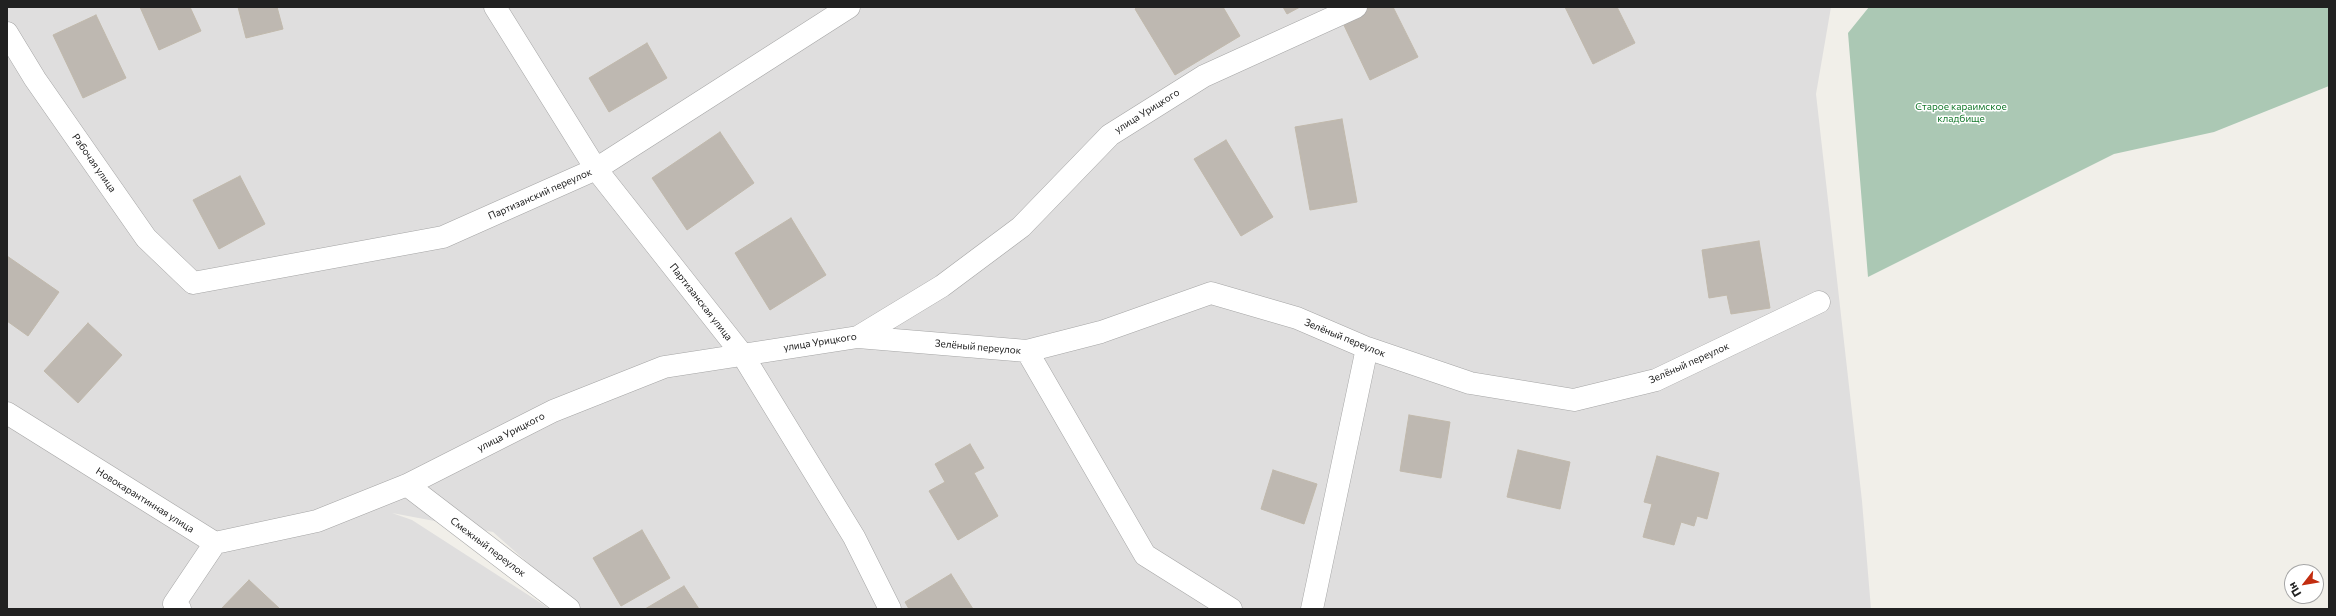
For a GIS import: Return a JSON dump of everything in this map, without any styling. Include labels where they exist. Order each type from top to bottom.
[{"type":"street","name":"Партизанская улица","points":[[495,7],[596,169],[742,354],[854,537],[890,609]]},
{"type":"street","name":"Партизанский переулок","points":[[192,283],[443,237],[596,169],[849,7]]},
{"type":"street","name":"улица Урицкого","points":[[215,543],[318,521],[407,486],[553,411],[664,367],[858,337],[942,286],[1021,227],[1110,135],[1204,76],[1356,7]]},
{"type":"street","name":"Рабочая улица","points":[[7,33],[35,79],[146,238],[192,283]]},
{"type":"street","name":"Зелёный переулок","points":[[858,337],[1027,351],[1101,332],[1211,293],[1297,318],[1367,348],[1470,383],[1574,400],[1656,380],[1819,302]]},
{"type":"street","points":[[1312,609],[1367,348]]},
{"type":"street","points":[[1027,351],[1145,554],[1231,609]]},
{"type":"street","name":"Новокарантинная улица","points":[[7,413],[215,543]]},
{"type":"street","name":"Смежный переулок","points":[[407,486],[569,609]]},
{"type":"street","points":[[175,607],[215,543]]},
{"type":"shaded area","points":[[7,7],[1831,7],[1816,94],[1862,501],[1871,609],[580,609],[493,532],[392,513],[412,520],[550,609],[7,609]]},
{"type":"green space","name":"Старое караимское кладбище","points":[[1869,7],[2329,7],[2329,86],[2214,132],[2114,154],[1868,277],[1848,33]]},
{"type":"building","points":[[140,7],[190,7],[201,31],[159,50]]},
{"type":"building","points":[[238,7],[277,7],[283,29],[246,38]]},
{"type":"building","points":[[1137,7],[1223,7],[1240,36],[1175,75],[1135,9]]},
{"type":"building","points":[[1283,7],[1300,7],[1287,14]]},
{"type":"building","points":[[1366,7],[1393,7],[1418,57],[1370,80],[1341,19]]},
{"type":"building","points":[[1565,7],[1617,7],[1635,43],[1593,64]]},
{"type":"building","points":[[96,15],[126,78],[83,98],[53,35]]},
{"type":"building","points":[[647,43],[667,78],[609,112],[589,78]]},
{"type":"building","points":[[1342,119],[1357,202],[1310,210],[1295,127]]},
{"type":"building","points":[[720,132],[754,183],[687,230],[652,178]]},
{"type":"building","points":[[1226,140],[1273,217],[1241,236],[1194,159]]},
{"type":"building","points":[[240,176],[265,224],[219,249],[193,200]]},
{"type":"building","points":[[791,218],[826,275],[770,310],[735,253]]},
{"type":"building","points":[[1759,241],[1770,308],[1731,314],[1727,295],[1709,298],[1702,250]]},
{"type":"building","points":[[7,256],[59,292],[28,336],[7,321]]},
{"type":"building","points":[[88,323],[122,355],[78,403],[44,371]]},
{"type":"building","points":[[1409,415],[1450,422],[1441,478],[1400,471]]},
{"type":"building","points":[[970,444],[984,468],[974,473],[998,516],[958,540],[929,491],[945,482],[935,464]]},
{"type":"building","points":[[1518,450],[1570,462],[1560,509],[1507,497]]},
{"type":"building","points":[[1657,456],[1719,473],[1707,519],[1697,516],[1694,526],[1681,522],[1674,545],[1643,537],[1652,504],[1644,502]]},
{"type":"building","points":[[1273,470],[1317,484],[1304,524],[1261,509]]},
{"type":"building","points":[[642,530],[670,578],[621,606],[593,558]]},
{"type":"building","points":[[951,574],[973,609],[909,609],[905,602]]},
{"type":"building","points":[[249,580],[280,609],[221,609]]},
{"type":"building","points":[[684,586],[699,609],[645,609]]}]
